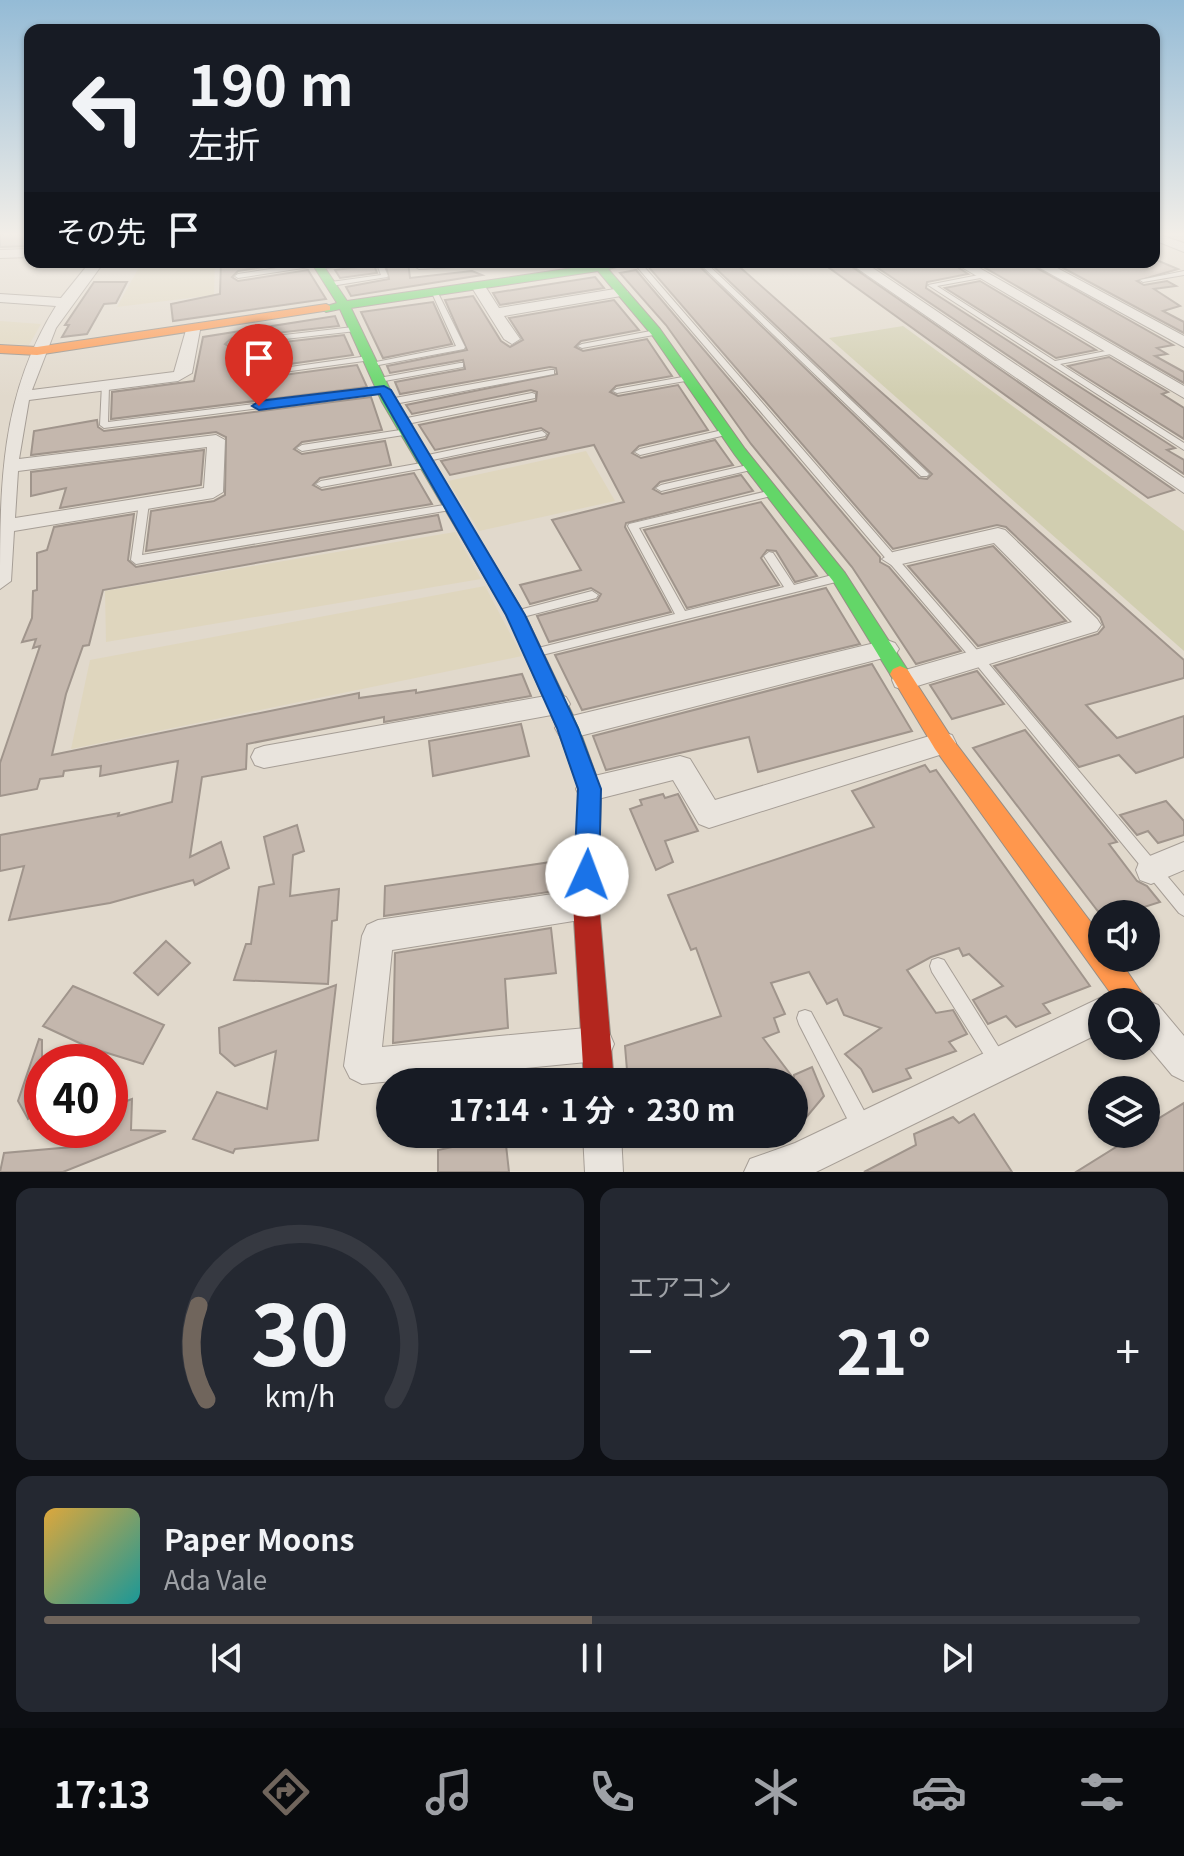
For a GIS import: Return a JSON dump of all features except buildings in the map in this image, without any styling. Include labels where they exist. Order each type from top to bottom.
[{"type":"street","points":[[0,581],[12,466],[13,410],[37,351],[63,302],[75,288]]},
{"type":"street","points":[[333,288],[378,379],[516,615],[562,716],[590,789],[586,904],[598,1068]]},
{"type":"street","points":[[0,349],[37,351],[468,288]]},
{"type":"street","points":[[479,288],[512,339]]},
{"type":"street","points":[[617,288],[656,332],[752,467],[839,577],[887,649],[943,743],[1115,988]]},
{"type":"street","points":[[893,288],[1184,487]]},
{"type":"street","points":[[1004,288],[1184,393]]},
{"type":"street","points":[[1084,288],[1184,342]]},
{"type":"street","points":[[495,313],[621,292]]},
{"type":"street","points":[[0,298],[63,302]]},
{"type":"street","points":[[13,410],[105,386],[184,373],[193,330]]},
{"type":"street","points":[[6,526],[213,492],[216,440],[12,466]]},
{"type":"street","points":[[893,559],[998,535],[1089,625],[904,680]]},
{"type":"street","points":[[264,757],[562,716],[887,649]]},
{"type":"street","points":[[590,789],[680,767],[709,815],[943,743]]},
{"type":"street","points":[[1151,870],[1184,856]]},
{"type":"street","points":[[586,904],[378,936],[362,1066],[597,1044]]},
{"type":"street","points":[[763,1172],[800,1160],[1088,1025]]},
{"type":"street","points":[[1160,1039],[1184,1063]]},
{"type":"street","points":[[603,1148],[604,1172]]},
{"type":"lane","points":[[657,288],[979,660],[1184,908]]},
{"type":"lane","points":[[728,288],[924,474]]},
{"type":"lane","points":[[935,288],[1184,447]]},
{"type":"lane","points":[[378,379],[461,347],[435,293]]},
{"type":"lane","points":[[232,343],[353,329]]},
{"type":"lane","points":[[582,346],[656,332]]},
{"type":"lane","points":[[1055,363],[1113,351]]},
{"type":"lane","points":[[105,386],[104,425],[460,365]]},
{"type":"lane","points":[[269,372],[378,379],[551,372]]},
{"type":"lane","points":[[617,391],[688,378]]},
{"type":"lane","points":[[302,448],[532,396]]},
{"type":"lane","points":[[640,452],[727,432]]},
{"type":"lane","points":[[321,484],[542,434]]},
{"type":"lane","points":[[661,488],[752,467]]},
{"type":"lane","points":[[682,616],[633,526],[772,493]]},
{"type":"lane","points":[[144,503],[136,560],[451,507]]},
{"type":"lane","points":[[769,556],[791,589]]},
{"type":"lane","points":[[534,653],[839,577]]},
{"type":"lane","points":[[516,615],[592,595]]},
{"type":"lane","points":[[938,966],[1000,1064]]},
{"type":"lane","points":[[805,1018],[864,1130]]},
{"type":"shaded area","points":[[128,288],[214,288],[214,295],[117,307]]},
{"type":"shaded area","points":[[0,321],[41,324],[29,345],[0,344]]},
{"type":"shaded area","points":[[903,326],[1184,531],[1184,651],[829,338]]},
{"type":"shaded area","points":[[586,451],[615,501],[479,531],[448,481]]},
{"type":"shaded area","points":[[455,532],[481,579],[106,642],[105,591]]},
{"type":"shaded area","points":[[485,586],[522,656],[71,749],[90,660]]},
{"type":"traffic: fast","points":[[333,288],[345,307],[389,402],[516,615],[568,728],[590,789],[587,872]]},
{"type":"traffic: fast","points":[[326,308],[462,288]]},
{"type":"traffic: fast","points":[[618,288],[656,332],[740,452],[839,577],[900,674]]},
{"type":"traffic: slow","points":[[0,349],[37,351],[326,308]]},
{"type":"traffic: slow","points":[[900,674],[943,743],[1124,988]]},
{"type":"traffic: jam","points":[[587,872],[586,904],[598,1068]]},
{"type":"route","points":[[259,406],[384,390],[493,581],[516,615],[568,728],[590,789],[587,875]]}]
